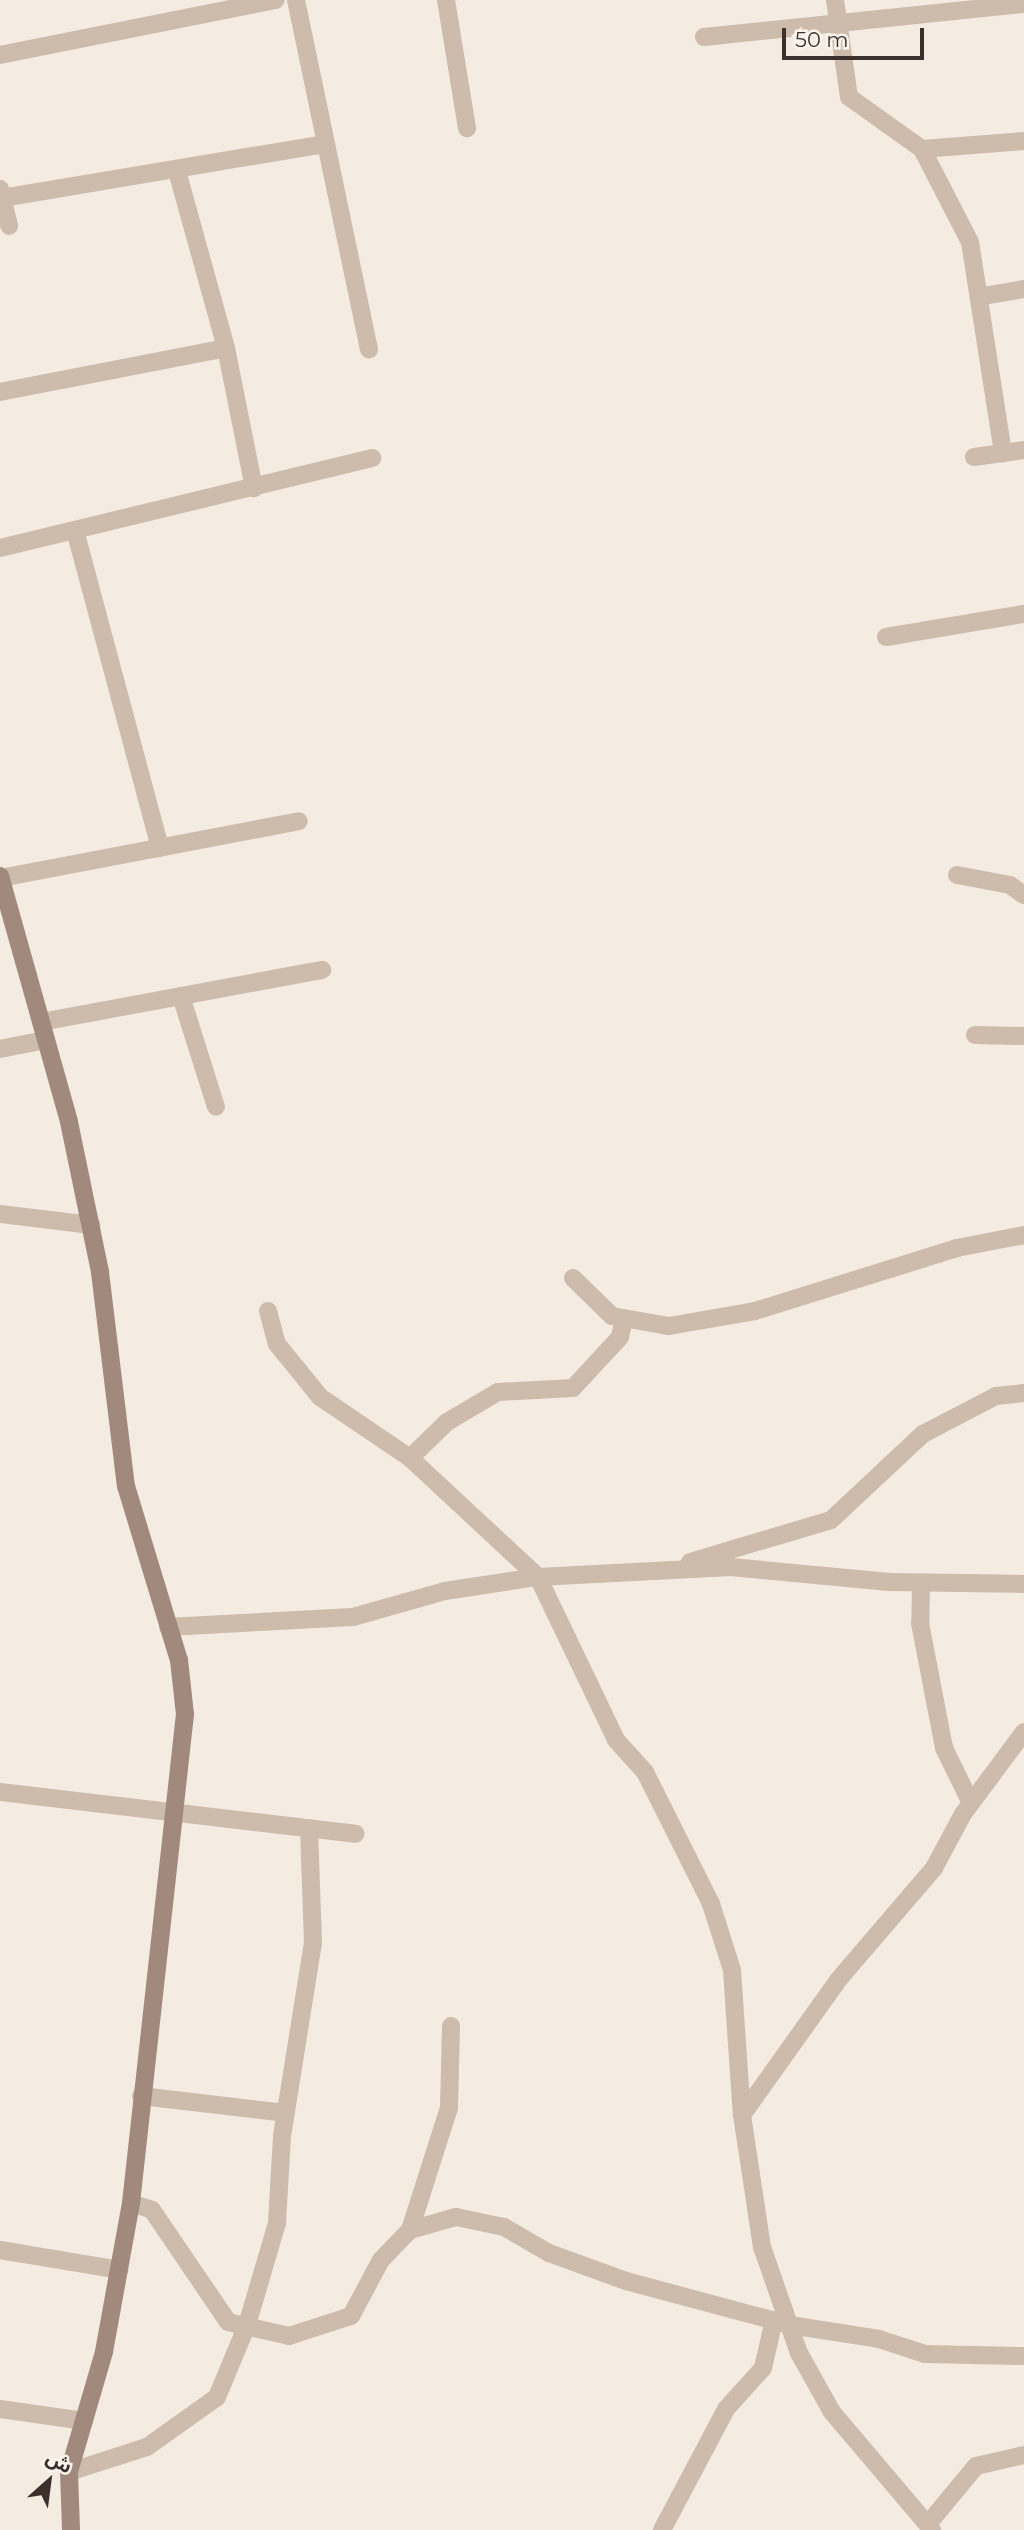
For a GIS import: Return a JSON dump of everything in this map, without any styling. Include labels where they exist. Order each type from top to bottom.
[{"type":"street","points":[[0,55],[276,0]]},
{"type":"street","points":[[296,0],[369,349]]},
{"type":"street","points":[[446,0],[467,128]]},
{"type":"street","points":[[835,0],[849,97],[922,149],[970,242],[983,296],[1003,453]]},
{"type":"street","points":[[704,37],[1024,5]]},
{"type":"street","points":[[922,149],[1024,141]]},
{"type":"street","points":[[9,226],[1,193],[177,171],[325,144]]},
{"type":"street","points":[[177,171],[226,348],[254,488]]},
{"type":"street","points":[[983,296],[1024,289]]},
{"type":"street","points":[[0,392],[226,348]]},
{"type":"street","points":[[974,457],[1024,450]]},
{"type":"street","points":[[0,548],[76,534],[372,458]]},
{"type":"street","points":[[76,534],[160,848]]},
{"type":"street","points":[[886,637],[1024,614]]},
{"type":"street","points":[[71,2530],[69,2472],[84,2421],[119,2270],[131,2203],[185,1714],[168,1627],[126,1486],[91,1226],[43,1031],[0,877],[299,821]]},
{"type":"street","points":[[957,875],[1019,888]]},
{"type":"street","points":[[0,1049],[43,1031],[181,996],[322,970]]},
{"type":"street","points":[[181,996],[216,1107]]},
{"type":"street","points":[[975,1035],[1024,1036]]},
{"type":"street","points":[[0,1214],[91,1226]]},
{"type":"street","points":[[573,1278],[612,1316],[669,1326],[755,1311],[957,1248],[1024,1236]]},
{"type":"street","points":[[268,1311],[277,1344],[320,1397],[410,1458],[538,1577],[616,1740],[645,1772],[711,1904],[732,1970],[742,2115],[762,2247],[782,2323],[832,2412],[930,2527],[976,2466],[1024,2455]]},
{"type":"street","points":[[410,1458],[447,1422],[498,1392],[573,1388],[620,1337],[624,1318]]},
{"type":"street","points":[[659,1571],[831,1520],[923,1434],[996,1396],[1024,1394]]},
{"type":"street","points":[[168,1627],[353,1618],[445,1591],[538,1577],[731,1567],[921,1584],[1024,1584]]},
{"type":"street","points":[[921,1584],[920,1623],[944,1748],[971,1803]]},
{"type":"street","points":[[742,2115],[839,1979],[934,1868],[971,1803],[1024,1732]]},
{"type":"street","points":[[0,1792],[356,1833]]},
{"type":"street","points":[[69,2472],[147,2447],[217,2397],[247,2325],[277,2223],[286,2113],[313,1943],[309,1828]]},
{"type":"street","points":[[131,2203],[152,2210],[228,2322],[289,2336],[351,2316],[380,2260],[410,2230],[449,2108],[451,2026]]},
{"type":"street","points":[[141,2096],[286,2113]]},
{"type":"street","points":[[410,2230],[456,2217],[504,2227],[549,2253],[626,2281],[782,2323],[879,2339],[925,2354],[1024,2356]]},
{"type":"street","points":[[0,2250],[119,2270]]},
{"type":"street","points":[[662,2530],[726,2409],[764,2368],[782,2323]]},
{"type":"street","points":[[0,2409],[84,2421]]}]
